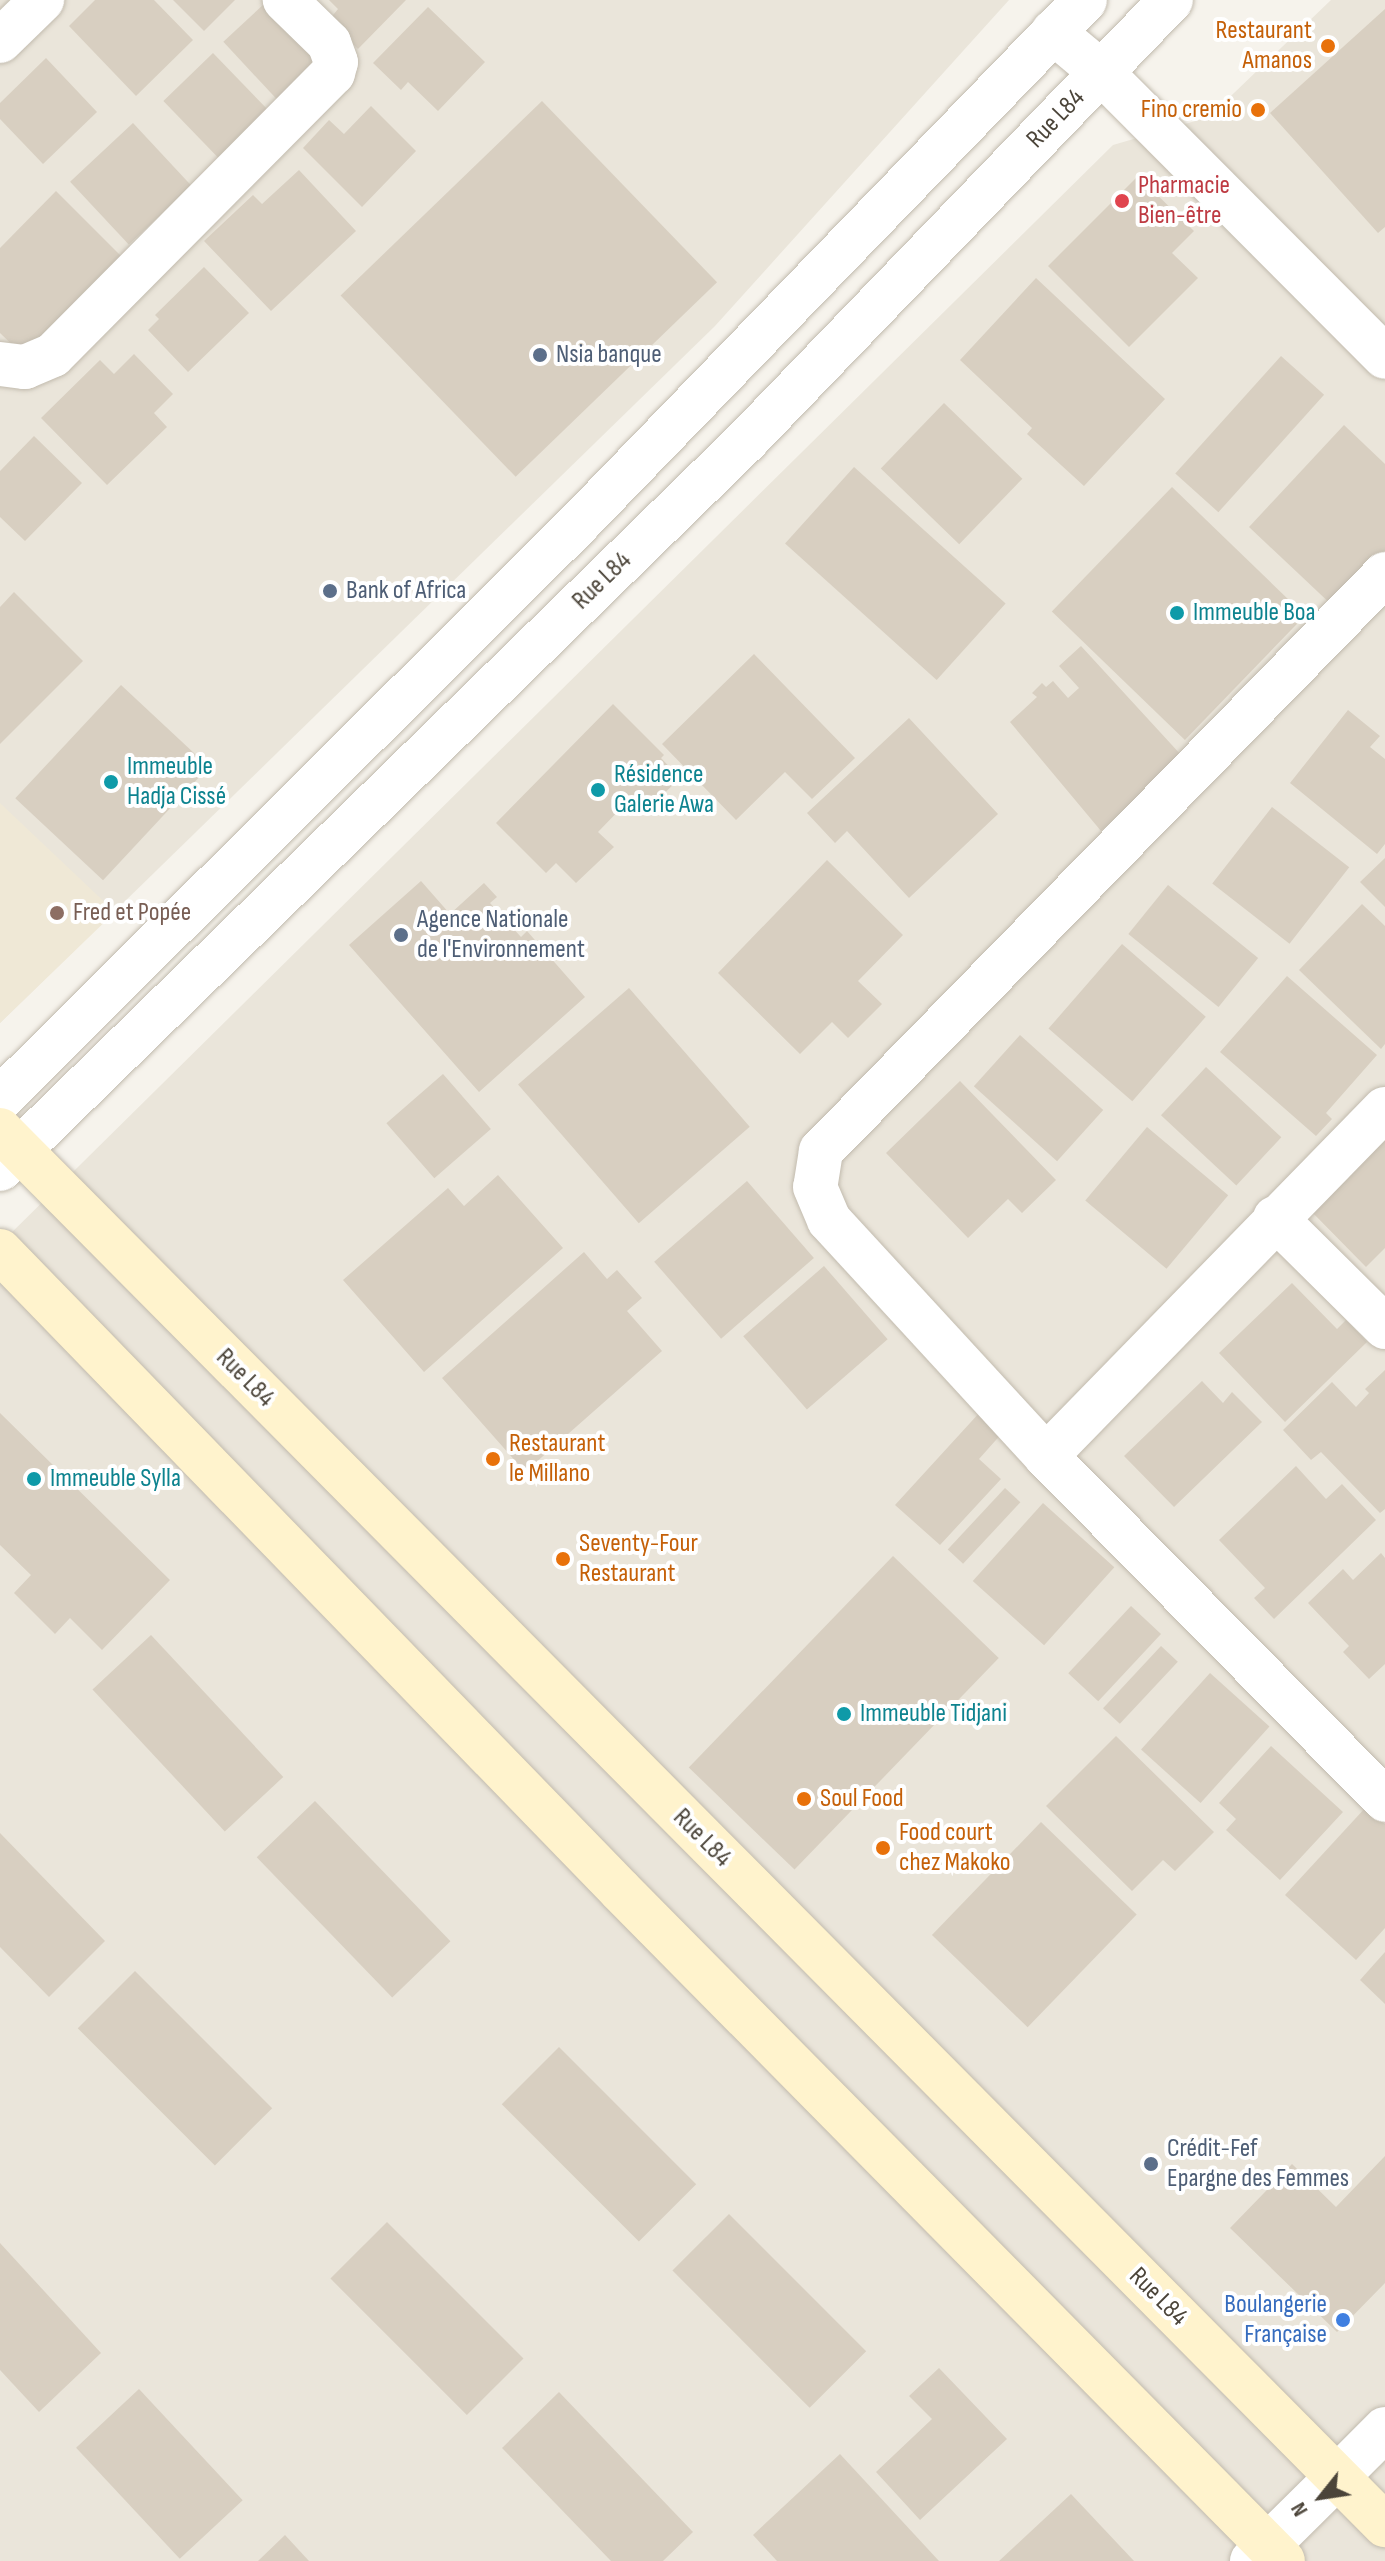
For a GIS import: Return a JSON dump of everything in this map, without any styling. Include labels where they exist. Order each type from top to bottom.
[{"type":"main road","name":"Rue L84","points":[[7,1149],[1385,2525]]},
{"type":"main road","points":[[0,1251],[1268,2556]]},
{"type":"street","points":[[0,41],[42,0]]},
{"type":"street","points":[[0,364],[25,367],[53,355],[333,73],[336,62],[329,43],[285,0]]},
{"type":"street","points":[[0,1099],[567,535],[1085,0]]},
{"type":"street","name":"Rue L84","points":[[7,1149],[747,440],[1171,0]]},
{"type":"street","points":[[1053,32],[1101,72],[1385,357]]},
{"type":"street","points":[[1385,574],[821,1151],[815,1187],[829,1220],[1046,1456],[1385,1800]]},
{"type":"street","points":[[1046,1456],[1275,1218],[1385,1109]]},
{"type":"street","points":[[1275,1218],[1385,1327]]},
{"type":"street","points":[[1268,2556],[1337,2477],[1385,2429]]},
{"type":"shaded area","points":[[0,0],[1009,0],[715,326],[0,1023]]},
{"type":"shaded area","points":[[1331,0],[1385,0],[1385,2561],[0,2561],[0,1244],[1113,145],[1209,117]]},
{"type":"shaded area","name":"Fred et Popée","points":[[0,803],[115,912],[0,1023]]},
{"type":"building","points":[[95,0],[154,0],[193,40],[136,96],[69,26]]},
{"type":"building","points":[[173,0],[235,0],[204,31]]},
{"type":"building","points":[[329,0],[406,0],[358,49],[329,20],[338,9]]},
{"type":"building","points":[[265,3],[324,66],[282,105],[223,42]]},
{"type":"building","points":[[428,7],[485,62],[438,111],[408,82],[401,90],[373,63]]},
{"type":"building","points":[[1385,9],[1385,227],[1378,233],[1270,113]]},
{"type":"building","points":[[213,53],[269,111],[219,158],[163,101]]},
{"type":"building","points":[[46,58],[97,112],[43,164],[0,119],[0,103]]},
{"type":"building","points":[[542,101],[717,282],[516,477],[341,296]]},
{"type":"building","points":[[371,106],[416,151],[362,207],[303,148],[329,120],[344,134]]},
{"type":"building","points":[[133,123],[192,186],[129,245],[70,182]]},
{"type":"building","points":[[299,170],[356,231],[271,311],[204,241],[253,195],[262,204]]},
{"type":"building","points":[[1138,176],[1194,231],[1172,253],[1198,278],[1129,347],[1048,266]]},
{"type":"building","points":[[56,191],[123,258],[26,358],[0,333],[0,248]]},
{"type":"building","points":[[204,267],[249,313],[188,372],[148,330],[159,319],[155,315]]},
{"type":"building","points":[[1036,278],[1165,399],[1084,486],[1027,434],[1032,428],[960,360]]},
{"type":"building","points":[[134,354],[173,394],[154,413],[167,427],[107,485],[41,418],[100,360],[114,374]]},
{"type":"building","points":[[1281,356],[1324,395],[1218,512],[1175,473]]},
{"type":"building","points":[[944,403],[1022,479],[959,544],[881,468]]},
{"type":"building","points":[[1344,425],[1385,464],[1385,554],[1335,608],[1249,527]]},
{"type":"building","points":[[34,436],[82,483],[25,541],[0,517],[0,471]]},
{"type":"building","points":[[854,467],[1006,604],[937,680],[785,544]]},
{"type":"building","name":"Immeuble Boa","points":[[1172,487],[1305,616],[1185,740],[1052,611]]},
{"type":"building","points":[[14,592],[83,661],[0,744],[0,607]]},
{"type":"building","points":[[1081,646],[1182,756],[1101,831],[1010,722],[1037,697],[1032,693],[1042,683],[1046,687],[1053,681],[1068,698],[1079,688],[1059,666]]},
{"type":"building","points":[[754,654],[855,758],[812,799],[785,772],[736,820],[662,744]]},
{"type":"building","name":"Immeuble Hadja Cissé","points":[[121,685],[209,767],[103,880],[15,798]]},
{"type":"building","name":"Résidence Galerie Awa","points":[[613,704],[664,755],[661,758],[680,778],[641,816],[627,802],[598,832],[614,847],[576,883],[556,863],[546,873],[496,823]]},
{"type":"building","points":[[1348,710],[1380,736],[1370,747],[1385,759],[1385,844],[1377,854],[1290,783]]},
{"type":"building","points":[[909,718],[998,814],[909,898],[847,831],[835,843],[807,813]]},
{"type":"building","points":[[1272,807],[1349,867],[1290,944],[1212,883]]},
{"type":"building","points":[[1385,858],[1385,907],[1360,882]]},
{"type":"building","points":[[827,860],[903,935],[858,981],[882,1004],[848,1038],[832,1022],[800,1054],[718,973]]},
{"type":"building","points":[[421,881],[450,914],[484,883],[497,897],[490,903],[521,937],[527,931],[585,997],[479,1092],[349,945]]},
{"type":"building","points":[[1168,885],[1258,958],[1219,1007],[1128,934]]},
{"type":"building","points":[[1362,904],[1385,926],[1385,1044],[1381,1049],[1299,970]]},
{"type":"building","points":[[1122,944],[1206,1017],[1132,1101],[1049,1029]]},
{"type":"building","points":[[1287,976],[1377,1055],[1326,1113],[1332,1119],[1316,1136],[1220,1052]]},
{"type":"building","points":[[629,988],[750,1127],[639,1223],[518,1084]]},
{"type":"building","points":[[1020,1035],[1103,1110],[1057,1161],[974,1086]]},
{"type":"building","points":[[1206,1067],[1281,1137],[1236,1186],[1161,1115]]},
{"type":"building","points":[[443,1074],[491,1129],[434,1178],[386,1123]]},
{"type":"building","points":[[960,1081],[1056,1180],[1022,1213],[1008,1199],[968,1238],[886,1153]]},
{"type":"building","points":[[1147,1127],[1228,1195],[1166,1269],[1085,1201]]},
{"type":"building","points":[[1385,1130],[1385,1248],[1366,1267],[1307,1207]]},
{"type":"building","points":[[498,1175],[563,1248],[424,1372],[343,1280],[448,1188],[464,1206]]},
{"type":"building","points":[[747,1181],[814,1258],[721,1339],[654,1262]]},
{"type":"building","points":[[584,1252],[607,1279],[617,1270],[642,1298],[627,1311],[662,1351],[525,1472],[442,1378]]},
{"type":"building","points":[[824,1266],[888,1339],[807,1409],[743,1336]]},
{"type":"building","points":[[1292,1283],[1337,1329],[1346,1320],[1367,1342],[1285,1422],[1219,1353]]},
{"type":"building","points":[[1385,1370],[1385,1509],[1380,1513],[1321,1452],[1311,1460],[1283,1430],[1332,1382],[1356,1407],[1369,1393],[1365,1389]]},
{"type":"building","points":[[1202,1381],[1223,1403],[1232,1392],[1262,1422],[1174,1507],[1124,1456]]},
{"type":"building","points":[[981,1411],[1004,1431],[979,1459],[1001,1479],[940,1545],[895,1505]]},
{"type":"building","name":"Immeuble Sylla","points":[[0,1413],[170,1580],[102,1650],[70,1618],[55,1634],[14,1593],[31,1575],[0,1545]]},
{"type":"building","points":[[1296,1466],[1326,1499],[1342,1484],[1376,1520],[1274,1619],[1254,1598],[1265,1588],[1219,1540]]},
{"type":"building","points":[[1005,1488],[1020,1502],[963,1564],[948,1549]]},
{"type":"building","points":[[1043,1503],[1114,1567],[1044,1645],[973,1581]]},
{"type":"building","points":[[1381,1553],[1385,1558],[1385,1664],[1369,1679],[1343,1652],[1349,1646],[1308,1603],[1343,1569],[1353,1580]]},
{"type":"building","name":"Immeuble Tidjani","points":[[893,1556],[999,1658],[795,1870],[689,1767]]},
{"type":"building","points":[[1131,1606],[1161,1634],[1098,1701],[1068,1673]]},
{"type":"building","points":[[151,1635],[283,1777],[225,1831],[92,1690]]},
{"type":"building","points":[[1161,1646],[1178,1662],[1120,1724],[1103,1708]]},
{"type":"building","points":[[1210,1673],[1269,1727],[1201,1803],[1141,1750]]},
{"type":"building","points":[[1116,1736],[1214,1832],[1175,1871],[1163,1860],[1132,1891],[1046,1806]]},
{"type":"building","points":[[1271,1746],[1343,1812],[1280,1880],[1226,1830],[1236,1819],[1219,1803]]},
{"type":"building","points":[[315,1801],[450,1941],[392,1998],[257,1857]]},
{"type":"building","points":[[1366,1807],[1385,1824],[1385,1928],[1356,1960],[1285,1895]]},
{"type":"building","points":[[1041,1822],[1137,1914],[1028,2027],[932,1935]]},
{"type":"building","points":[[0,1833],[105,1941],[49,1997],[0,1947]]},
{"type":"building","points":[[1385,1952],[1385,2004],[1360,1980]]},
{"type":"building","points":[[135,1971],[272,2108],[215,2165],[78,2028]]},
{"type":"building","points":[[559,2047],[696,2184],[639,2241],[502,2104]]},
{"type":"building","points":[[1385,2156],[1385,2283],[1337,2332],[1230,2228],[1292,2164],[1336,2207]]},
{"type":"building","points":[[729,2214],[866,2351],[810,2408],[672,2271]]},
{"type":"building","points":[[387,2222],[523,2358],[467,2415],[330,2279]]},
{"type":"building","points":[[0,2243],[101,2353],[39,2412],[0,2370]]},
{"type":"building","points":[[939,2368],[1007,2439],[920,2520],[876,2472],[932,2419],[909,2396]]},
{"type":"building","points":[[139,2389],[243,2500],[180,2559],[76,2448]]},
{"type":"building","points":[[559,2392],[693,2532],[663,2561],[611,2561],[502,2448]]},
{"type":"building","points":[[840,2454],[939,2561],[777,2561],[753,2535]]},
{"type":"building","points":[[1071,2494],[1134,2561],[999,2561]]},
{"type":"building","points":[[285,2535],[309,2561],[258,2561]]},
{"type":"place","name":"Restaurant Amanos","points":[[1328,46]]},
{"type":"place","name":"Fino cremio","points":[[1258,110]]},
{"type":"place","name":"Pharmacie Bien-être","points":[[1122,201]]},
{"type":"place","name":"Nsia banque","points":[[540,355]]},
{"type":"place","name":"Bank of Africa","points":[[330,591]]},
{"type":"place","name":"Immeuble Boa","points":[[1177,613]]},
{"type":"place","name":"Immeuble Hadja Cissé","points":[[111,782]]},
{"type":"place","name":"Résidence Galerie Awa","points":[[598,790]]},
{"type":"place","name":"Fred et Popée","points":[[57,913]]},
{"type":"place","name":"Agence Nationale de l'Environnement","points":[[401,935]]},
{"type":"place","name":"Restaurant le Millano","points":[[493,1459]]},
{"type":"place","name":"Immeuble Sylla","points":[[34,1479]]},
{"type":"place","name":"Seventy-Four Restaurant","points":[[563,1559]]},
{"type":"place","name":"Immeuble Tidjani","points":[[844,1714]]},
{"type":"place","name":"Soul Food","points":[[804,1799]]},
{"type":"place","name":"Food court chez Makoko","points":[[883,1848]]},
{"type":"place","name":"Crédit-Fef Epargne des Femmes","points":[[1151,2164]]},
{"type":"place","name":"Boulangerie Française","points":[[1343,2320]]}]
